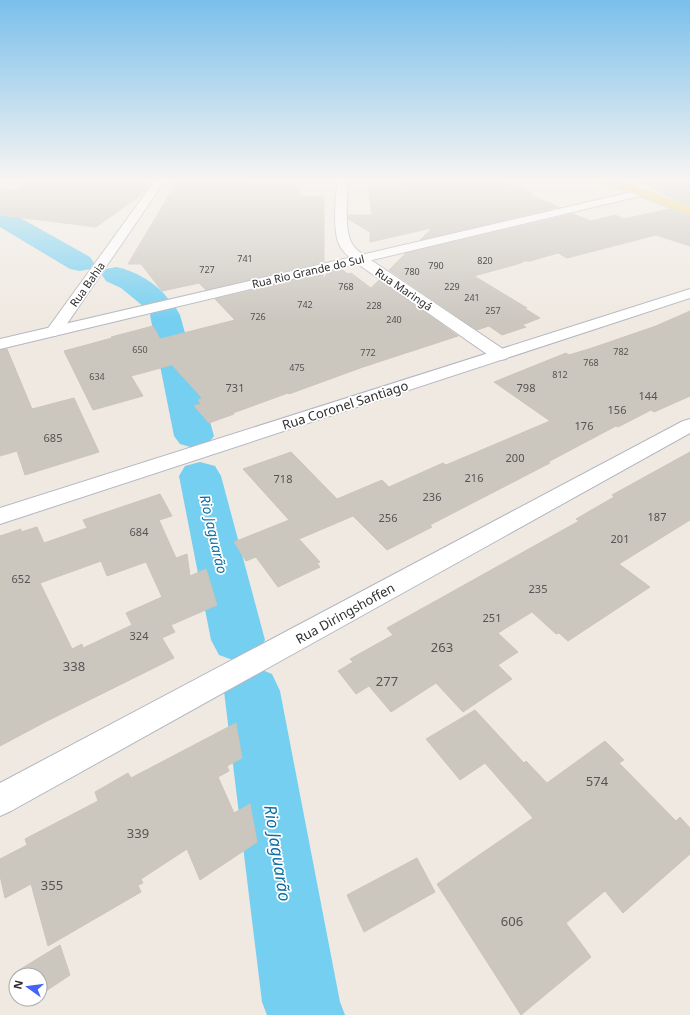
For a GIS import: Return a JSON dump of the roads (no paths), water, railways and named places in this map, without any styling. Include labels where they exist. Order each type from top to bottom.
[{"type":"main road","name":"Rua Bahia","points":[[54,331],[128,226]]},
{"type":"main road","name":"Rua Maringá","points":[[342,226],[345,242],[350,251],[500,355]]},
{"type":"main road","name":"Rua Rio Grande do Sul","points":[[0,344],[498,226]]},
{"type":"main road","name":"Rua Coronel Santiago","points":[[0,516],[690,293]]},
{"type":"main road","name":"Rua Diringshoffen","points":[[0,800],[690,425]]},
{"type":"waterway","name":"Rio Jaguarão","points":[[16,226],[80,263]]},
{"type":"waterway","name":"Rio Jaguarão","points":[[116,275],[131,282],[154,300]]},
{"type":"waterway","name":"Rio Jaguarão","points":[[165,315],[194,436]]},
{"type":"waterway","name":"Rio Jaguarão","points":[[200,476],[238,640]]},
{"type":"waterway","name":"Rio Jaguarão","points":[[252,691],[301,1002],[306,1015]]}]
